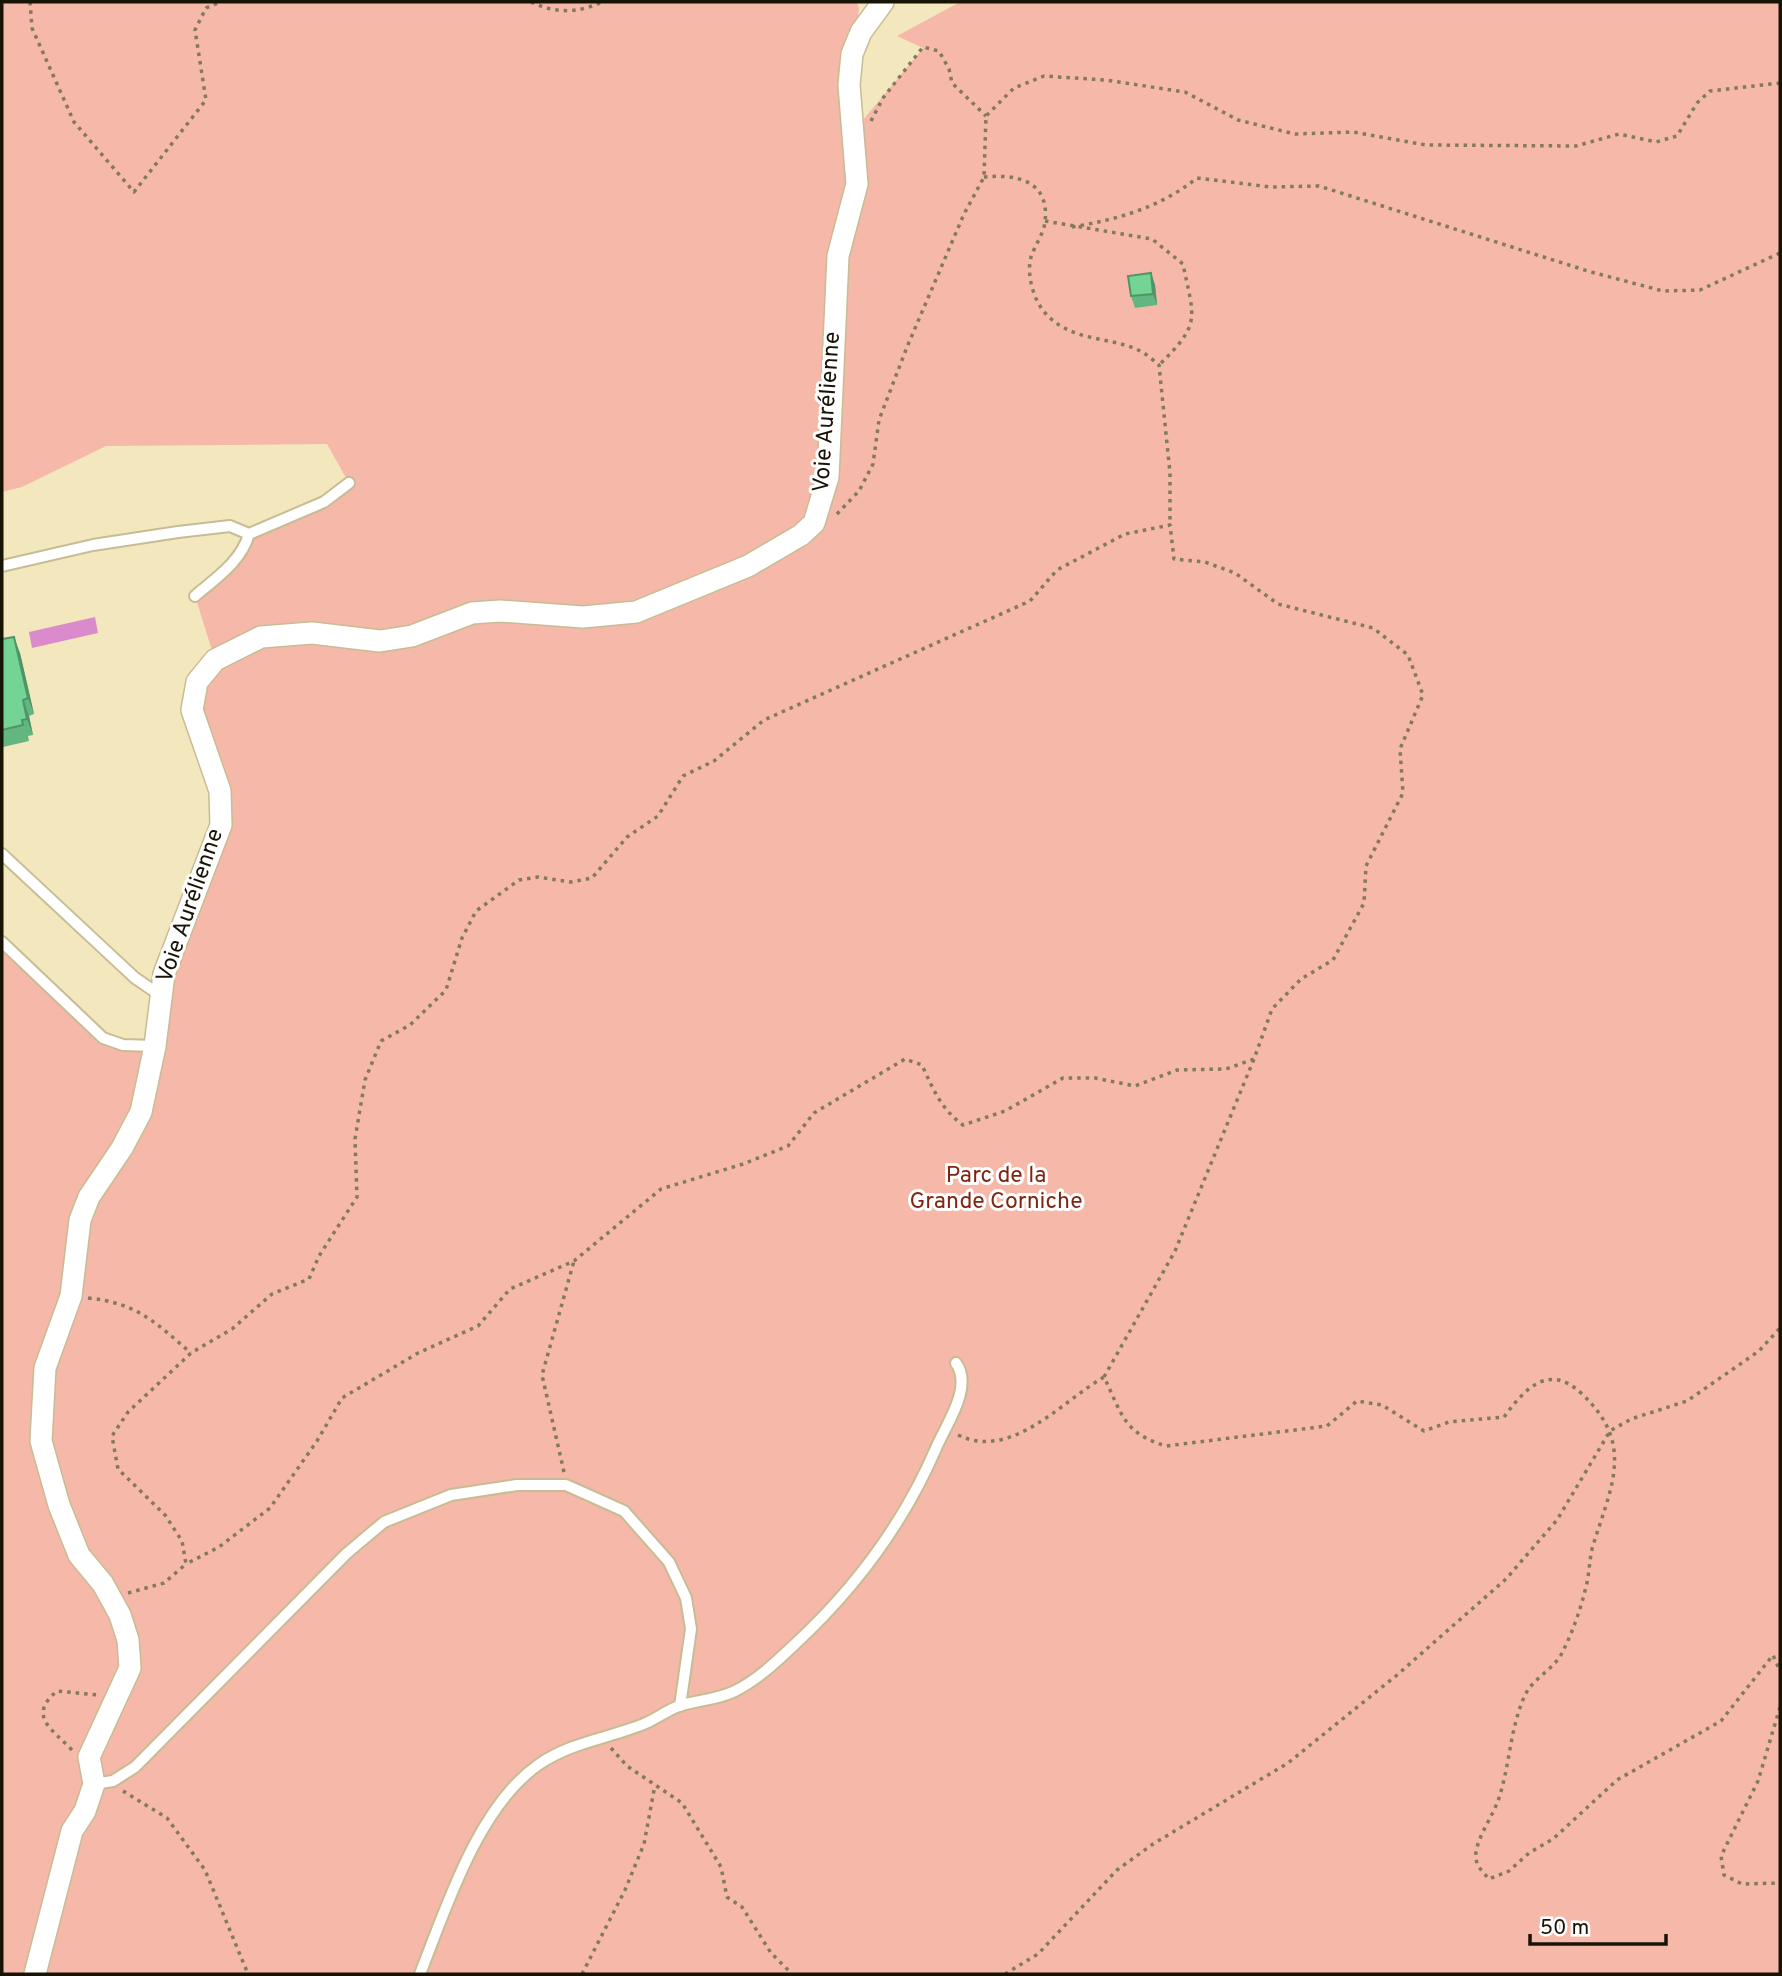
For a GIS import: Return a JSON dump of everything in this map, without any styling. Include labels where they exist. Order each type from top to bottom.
[{"type":"street","name":"Voie Aurélienne","points":[[89,1757],[130,1668],[128,1640],[111,1597],[79,1555],[59,1504],[41,1441],[45,1368],[71,1296],[80,1220],[89,1197],[122,1148],[141,1112],[155,1046],[164,974],[221,825],[220,791],[192,710],[197,682],[215,660],[261,637],[312,633],[380,641],[412,636],[472,613],[500,611],[583,617],[636,612],[748,566],[801,535],[814,523],[828,477],[838,256],[857,184],[849,85],[852,54],[861,33],[883,2]]},
{"type":"street","points":[[35,1974],[72,1831],[104,1783],[89,1757]]},
{"type":"lane","points":[[2,566],[93,545],[178,532],[230,526],[249,534],[315,507],[349,483]]},
{"type":"lane","points":[[195,596],[228,568],[245,548],[249,534]]},
{"type":"lane","points":[[2,853],[135,978],[160,995]]},
{"type":"lane","points":[[2,942],[103,1038],[123,1045],[155,1046]]},
{"type":"lane","points":[[420,1974],[480,1838],[505,1794],[539,1764],[600,1736],[645,1724],[680,1706],[704,1703],[736,1691],[767,1671],[811,1630],[875,1559],[923,1480],[961,1391],[960,1370],[956,1363]]},
{"type":"lane","points":[[104,1783],[135,1767],[346,1553],[384,1522],[451,1495],[517,1485],[566,1485],[624,1511],[669,1562],[686,1598],[691,1629],[680,1706]]},
{"type":"path","points":[[30,2],[32,28],[74,122],[134,192],[206,100],[195,30],[206,8],[220,2]]},
{"type":"path","points":[[531,2],[562,11],[583,11],[602,2]]},
{"type":"path","points":[[852,133],[869,124],[883,98],[923,47],[939,51],[949,69],[952,83],[986,116]]},
{"type":"path","points":[[814,523],[840,513],[859,491],[873,464],[879,420],[907,347],[964,214],[984,177],[986,116],[1014,88],[1044,76],[1105,80],[1185,92],[1238,120],[1295,134],[1353,132],[1426,145],[1576,146],[1619,134],[1656,142],[1677,136],[1697,103],[1710,91],[1780,83]]},
{"type":"path","points":[[945,1428],[967,1439],[992,1443],[1040,1424],[1074,1394],[1104,1377],[1175,1251],[1272,1009],[1301,979],[1333,960],[1364,902],[1366,866],[1403,793],[1400,749],[1423,695],[1408,654],[1373,628],[1278,604],[1235,573],[1205,562],[1174,559],[1170,525],[1170,473],[1159,365],[1142,351],[1076,334],[1048,316],[1032,291],[1030,260],[1045,221],[1041,194],[1026,178],[1003,175],[984,177]]},
{"type":"path","points":[[1072,227],[1120,219],[1174,196],[1197,178],[1271,187],[1319,186],[1591,272],[1663,290],[1700,290],[1780,253]]},
{"type":"path","points":[[1045,221],[1152,239],[1183,264],[1194,319],[1186,338],[1159,365]]},
{"type":"path","points":[[186,1564],[182,1541],[165,1515],[118,1469],[112,1436],[128,1412],[191,1353],[232,1329],[272,1294],[309,1279],[319,1256],[357,1197],[355,1139],[365,1080],[381,1041],[410,1025],[446,990],[462,938],[476,911],[519,880],[538,877],[571,882],[592,878],[627,837],[658,816],[683,776],[713,761],[764,720],[1030,601],[1057,570],[1125,534],[1170,525]]},
{"type":"path","points":[[111,1597],[164,1583],[186,1564],[219,1547],[270,1508],[317,1441],[342,1398],[418,1353],[478,1326],[510,1289],[574,1261],[661,1189],[743,1164],[788,1146],[814,1113],[905,1059],[922,1065],[939,1102],[963,1125],[1005,1111],[1063,1078],[1095,1078],[1135,1086],[1177,1070],[1226,1069],[1254,1059]]},
{"type":"path","points":[[566,1485],[542,1375],[574,1261]]},
{"type":"path","points":[[71,1296],[116,1301],[153,1320],[191,1353]]},
{"type":"path","points":[[1005,1974],[1038,1954],[1117,1870],[1153,1844],[1288,1763],[1397,1675],[1506,1579],[1557,1520],[1610,1431],[1631,1419],[1687,1401],[1759,1351],[1780,1328]]},
{"type":"path","points":[[1104,1377],[1129,1427],[1143,1439],[1166,1447],[1327,1426],[1357,1401],[1382,1405],[1424,1432],[1448,1422],[1504,1417],[1522,1392],[1545,1379],[1580,1392],[1610,1431],[1616,1463],[1615,1480],[1591,1552],[1586,1590],[1562,1653],[1526,1692],[1513,1730],[1499,1798],[1475,1853],[1478,1866],[1489,1880],[1510,1871],[1529,1853],[1553,1839],[1617,1780],[1721,1721],[1773,1655],[1780,1671]]},
{"type":"path","points":[[89,1757],[77,1756],[45,1721],[42,1713],[45,1701],[57,1690],[77,1690],[114,1699]]},
{"type":"path","points":[[1780,1707],[1758,1781],[1721,1856],[1724,1875],[1742,1884],[1780,1883]]},
{"type":"path","points":[[600,1736],[627,1766],[682,1803],[721,1867],[727,1897],[742,1907],[771,1953],[792,1974]]},
{"type":"path","points":[[104,1783],[123,1791],[167,1818],[205,1870],[248,1974]]},
{"type":"path","points":[[582,1974],[625,1890],[644,1844],[655,1785]]},
{"type":"green space","name":"Parc de la Grande Corniche","points":[[2,2],[857,2],[859,8],[851,82],[853,132],[923,48],[897,36],[960,2],[1780,2],[1780,1974],[2,1974],[2,942],[103,1038],[143,1046],[221,825],[192,710],[215,660],[195,596],[228,568],[249,534],[296,517],[349,483],[327,444],[106,446],[22,487],[2,492]]},
{"type":"shaded area","points":[[95,617],[98,633],[32,648],[29,632]]},
{"type":"building","points":[[1151,273],[1153,294],[1131,296],[1128,276]]},
{"type":"building","points":[[14,637],[28,698],[23,700],[27,719],[22,720],[23,725],[2,730],[2,639]]}]
